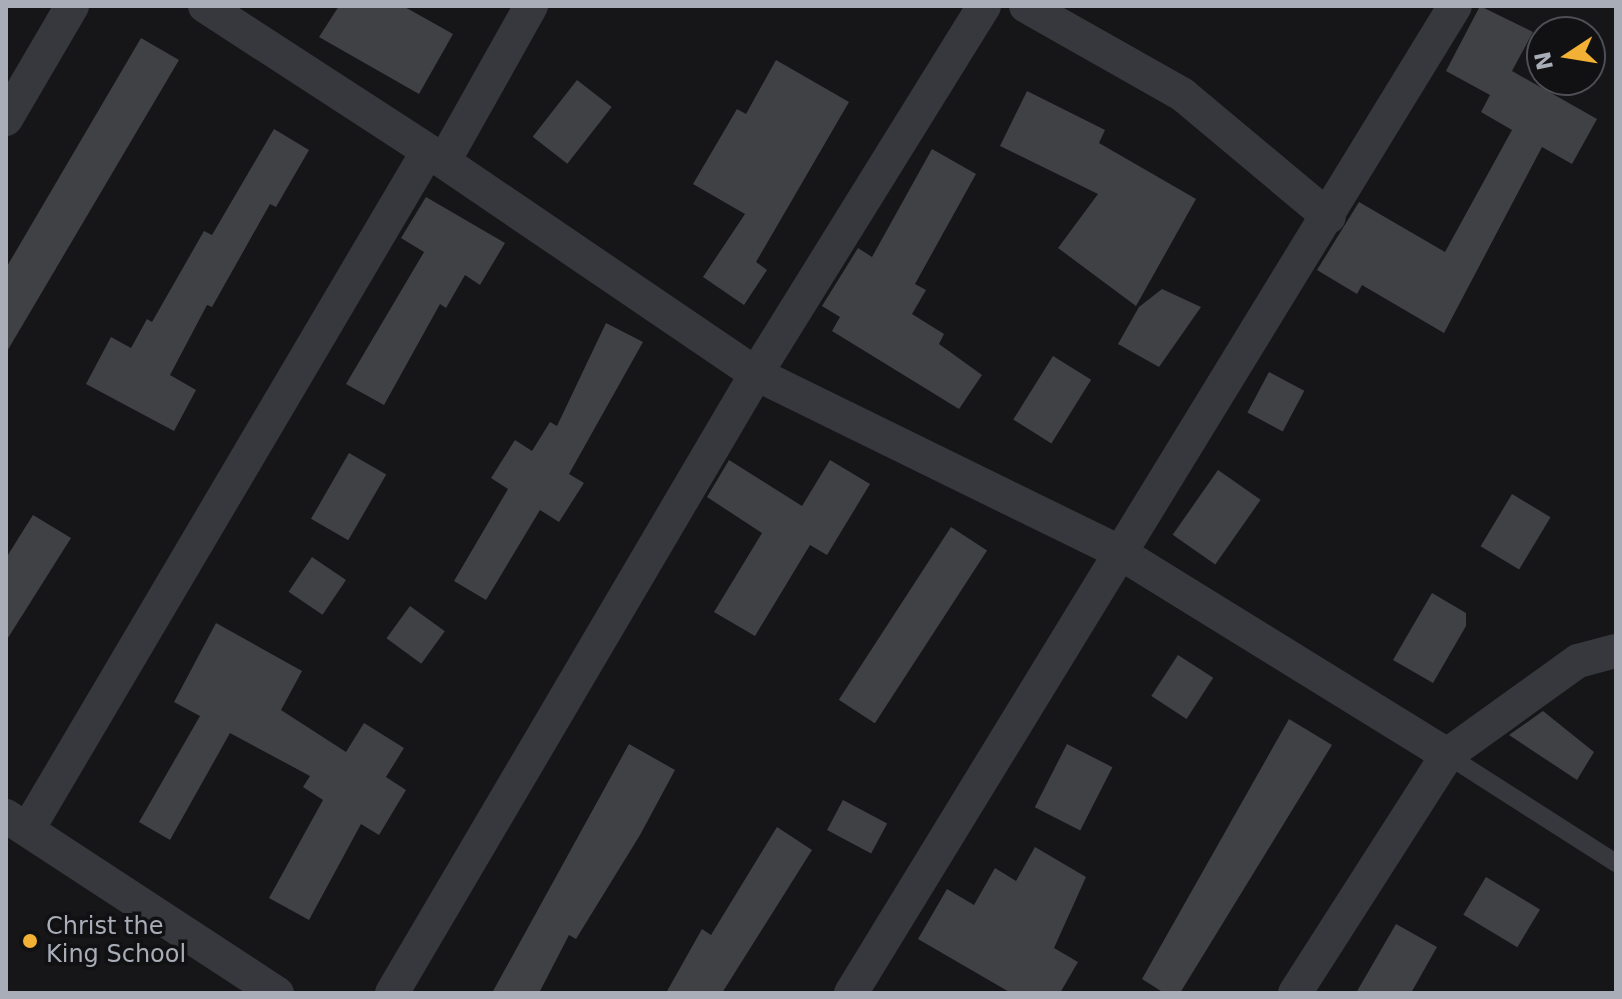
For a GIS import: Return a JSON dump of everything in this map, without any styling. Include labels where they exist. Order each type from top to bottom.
[{"type":"street","points":[[6,119],[72,6]]},
{"type":"street","points":[[205,6],[436,156],[756,374],[1117,551],[1447,755]]},
{"type":"street","points":[[277,993],[17,822],[531,6]]},
{"type":"street","points":[[392,993],[756,374],[984,6]]},
{"type":"street","points":[[1026,6],[1183,95],[1329,217]]},
{"type":"street","points":[[851,993],[1117,551],[1329,217],[1455,6]]},
{"type":"street","points":[[1295,993],[1447,755],[1568,667],[1616,651]]},
{"type":"lane","points":[[1447,755],[1616,863]]},
{"type":"building","points":[[339,6],[403,6],[453,34],[419,94],[319,37]]},
{"type":"building","points":[[1480,6],[1526,29],[1526,45],[1512,71],[1526,79],[1526,96],[1556,96],[1597,119],[1572,164],[1542,147],[1444,333],[1362,285],[1357,294],[1317,270],[1359,202],[1445,252],[1512,130],[1481,112],[1490,95],[1446,71]]},
{"type":"building","points":[[141,38],[179,60],[6,353],[6,268]]},
{"type":"building","points":[[776,60],[849,102],[756,262],[767,270],[744,305],[703,277],[745,214],[693,184],[737,109],[746,114]]},
{"type":"building","points":[[577,80],[612,107],[567,164],[533,137]]},
{"type":"building","points":[[1027,91],[1105,130],[1099,143],[1196,199],[1136,306],[1058,248],[1098,194],[1000,146]]},
{"type":"building","points":[[274,129],[309,150],[276,207],[270,204],[212,307],[207,305],[170,375],[196,390],[174,431],[86,384],[111,337],[131,348],[147,319],[152,322],[204,231],[212,235]]},
{"type":"building","points":[[932,149],[976,174],[915,284],[926,290],[912,314],[944,334],[939,344],[982,375],[959,409],[832,331],[840,317],[822,306],[858,248],[872,257]]},
{"type":"building","points":[[426,197],[505,243],[480,285],[465,275],[446,308],[440,304],[384,405],[346,384],[424,252],[401,238]]},
{"type":"building","points":[[1162,289],[1201,307],[1159,367],[1118,344],[1139,307]]},
{"type":"building","points":[[606,323],[643,342],[569,474],[584,483],[559,522],[540,510],[486,600],[454,581],[508,489],[491,478],[515,440],[532,451],[550,422],[557,426]]},
{"type":"building","points":[[1053,356],[1091,380],[1051,443],[1013,420]]},
{"type":"building","points":[[1269,372],[1304,391],[1283,431],[1247,413]]},
{"type":"building","points":[[349,453],[386,474],[348,540],[311,519]]},
{"type":"building","points":[[729,460],[802,506],[830,460],[870,484],[827,555],[810,545],[755,636],[714,612],[762,533],[707,497]]},
{"type":"building","points":[[1218,470],[1261,500],[1215,565],[1173,535]]},
{"type":"building","points":[[1512,494],[1551,517],[1519,569],[1481,546]]},
{"type":"building","points":[[33,515],[71,538],[6,641],[6,558]]},
{"type":"building","points":[[951,527],[987,550],[875,723],[839,700]]},
{"type":"building","points":[[312,557],[346,580],[323,615],[289,592]]},
{"type":"building","points":[[1432,593],[1466,613],[1466,626],[1433,683],[1393,660]]},
{"type":"building","points":[[410,606],[445,631],[421,664],[386,638]]},
{"type":"building","points":[[216,623],[302,671],[281,710],[346,752],[364,723],[404,748],[386,777],[406,790],[379,835],[361,824],[309,920],[269,898],[323,800],[303,787],[310,776],[230,733],[170,840],[139,822],[200,716],[174,702]]},
{"type":"building","points":[[1178,655],[1213,678],[1187,719],[1151,696]]},
{"type":"building","points":[[1543,711],[1594,752],[1577,780],[1509,735]]},
{"type":"building","points":[[1289,719],[1332,745],[1180,993],[1164,993],[1142,979]]},
{"type":"building","points":[[629,744],[675,770],[640,835],[576,939],[569,935],[539,993],[492,993]]},
{"type":"building","points":[[1067,744],[1112,767],[1080,830],[1035,807]]},
{"type":"building","points":[[843,800],[887,823],[871,853],[827,830]]},
{"type":"building","points":[[777,827],[812,850],[722,993],[666,993],[702,929],[711,935]]},
{"type":"building","points":[[1035,847],[1086,877],[1054,948],[1078,962],[1060,993],[1011,993],[918,939],[947,889],[974,905],[995,868],[1016,881]]},
{"type":"building","points":[[1486,877],[1540,909],[1517,947],[1463,915]]},
{"type":"building","points":[[1396,924],[1437,947],[1411,993],[1356,993]]},
{"type":"place","name":"Christ the King School","points":[[30,941]]}]
